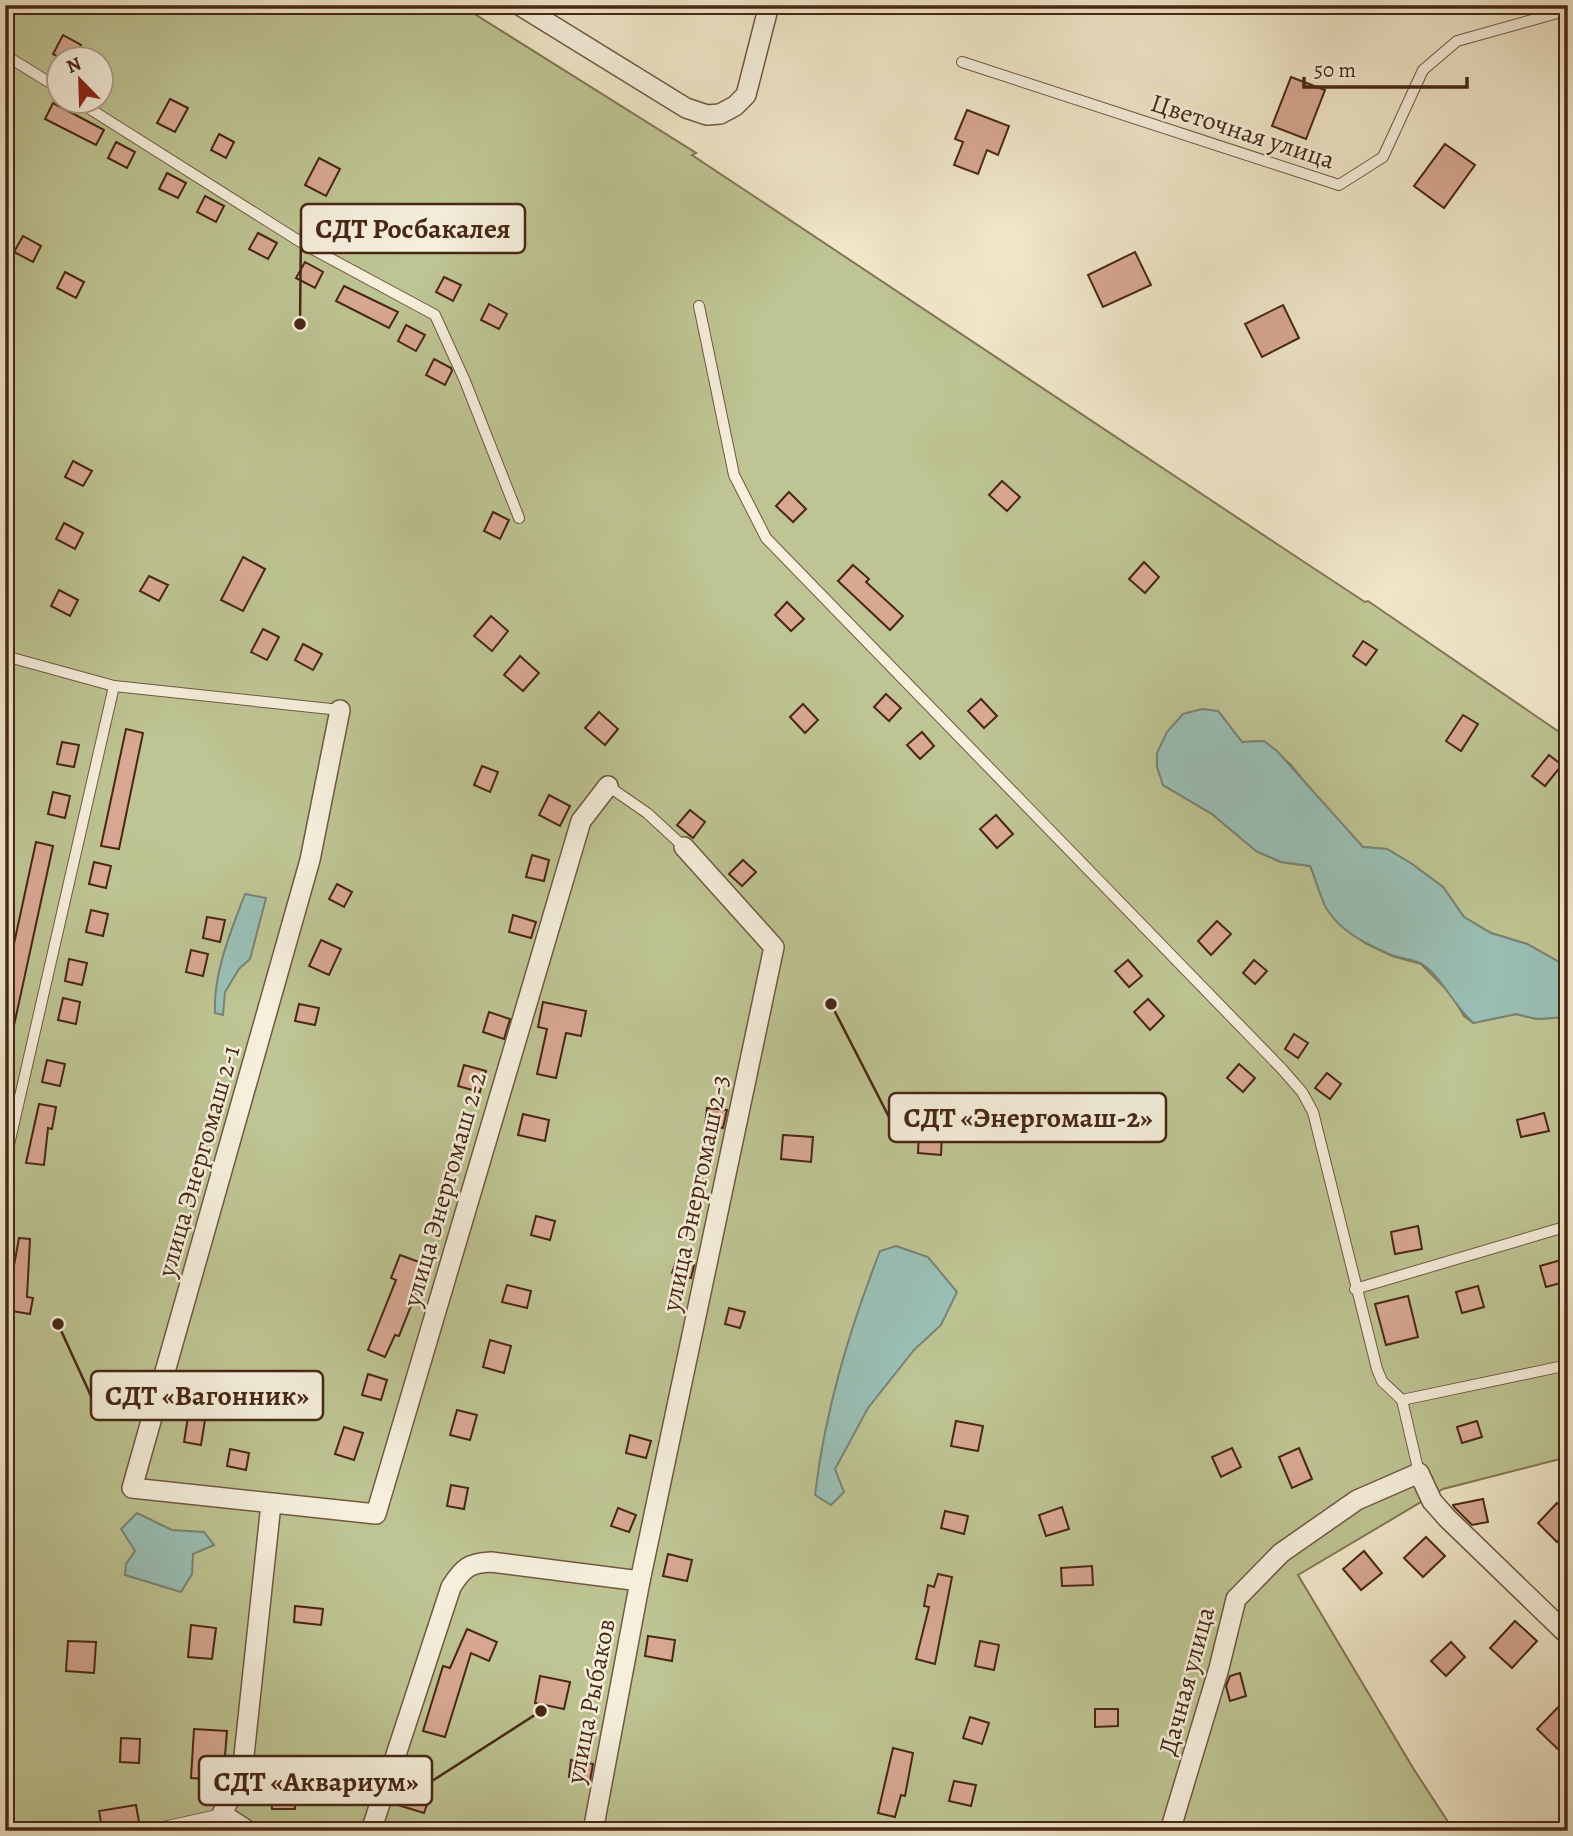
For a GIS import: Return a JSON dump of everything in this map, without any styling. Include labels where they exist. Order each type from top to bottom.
[{"type":"street","points":[[519,5],[686,108],[707,115],[720,114],[735,106],[746,95],[769,5]]},
{"type":"street","name":"улица Энергомаш 2-1","points":[[271,1504],[132,1489],[310,860],[340,710]]},
{"type":"street","name":"улица Энергомаш 2-2","points":[[271,1504],[376,1514],[580,821],[608,786]]},
{"type":"street","name":"улица Энергомаш 2-3","points":[[640,1581],[774,947],[684,847]]},
{"type":"street","points":[[1419,1473],[1432,1501],[1447,1518],[1568,1634]]},
{"type":"street","name":"Дачная улица","points":[[1170,1831],[1219,1668],[1236,1599],[1281,1553],[1357,1500],[1419,1473]]},
{"type":"street","points":[[248,1831],[222,1814],[243,1765],[271,1504]]},
{"type":"street","points":[[371,1831],[451,1587],[459,1574],[474,1563],[491,1562],[640,1581]]},
{"type":"street","name":"улица Рыбаков","points":[[593,1831],[640,1581]]},
{"type":"lane","name":"Цветочная улица","points":[[962,62],[1339,185],[1383,157],[1423,70],[1457,41],[1568,10]]},
{"type":"lane","points":[[5,55],[46,80]]},
{"type":"lane","points":[[101,116],[307,246],[435,315],[465,381],[519,518]]},
{"type":"lane","points":[[699,306],[734,475],[766,538],[1298,1087],[1314,1112],[1377,1369],[1382,1381],[1402,1400],[1419,1473]]},
{"type":"lane","points":[[5,656],[114,686],[340,710]]},
{"type":"lane","points":[[5,1162],[114,686]]},
{"type":"lane","points":[[608,786],[647,813],[684,847]]},
{"type":"lane","points":[[1356,1289],[1568,1226]]},
{"type":"lane","points":[[1402,1400],[1568,1365]]},
{"type":"lane","points":[[145,1831],[222,1814]]},
{"type":"green space","points":[[5,5],[452,5],[461,11],[465,8],[696,153],[692,155],[1286,550],[1365,602],[1368,601],[1568,738],[1568,963],[1561,963],[1527,944],[1491,933],[1464,917],[1443,887],[1412,864],[1387,849],[1363,847],[1291,765],[1264,741],[1242,742],[1218,711],[1163,785],[1212,814],[1256,851],[1281,862],[1310,866],[1319,886],[1365,943],[1392,956],[1421,964],[1451,994],[1464,1016],[1473,1023],[1516,1014],[1537,1019],[1568,1017],[1568,1457],[1443,1489],[1298,1575],[1413,1768],[1454,1831],[5,1831]]},
{"type":"water","points":[[1202,709],[1218,711],[1242,742],[1264,741],[1277,751],[1363,847],[1387,849],[1412,864],[1443,887],[1464,917],[1491,933],[1527,944],[1561,963],[1568,963],[1568,1017],[1537,1019],[1516,1014],[1474,1023],[1428,968],[1416,961],[1393,956],[1372,946],[1340,925],[1325,907],[1310,866],[1281,862],[1256,851],[1212,814],[1163,785],[1157,767],[1157,753],[1167,732],[1183,714]]},
{"type":"water","points":[[245,894],[266,898],[250,959],[239,969],[225,992],[223,1015],[215,1013],[217,983],[224,952]]},
{"type":"water","points":[[896,1246],[928,1257],[957,1292],[941,1325],[914,1350],[868,1408],[835,1469],[844,1492],[831,1505],[815,1495],[832,1402],[848,1341],[880,1251]]},
{"type":"water","points":[[137,1513],[172,1530],[204,1532],[214,1545],[193,1554],[192,1574],[181,1592],[125,1575],[126,1564],[135,1551],[121,1529]]},
{"type":"building","points":[[63,35],[81,45],[80,46],[57,46]]},
{"type":"building","points":[[1291,77],[1325,90],[1306,139],[1272,126]]},
{"type":"building","points":[[170,99],[188,108],[175,132],[157,123]]},
{"type":"building","points":[[967,110],[1009,126],[998,155],[987,150],[978,174],[954,165],[963,142],[955,139]]},
{"type":"building","points":[[46,116],[78,116],[104,130],[96,145],[45,119]]},
{"type":"building","points":[[219,134],[234,142],[226,158],[211,150]]},
{"type":"building","points":[[116,142],[135,152],[127,168],[108,158]]},
{"type":"building","points":[[1445,144],[1475,165],[1444,208],[1414,186]]},
{"type":"building","points":[[319,158],[340,169],[326,196],[305,185]]},
{"type":"building","points":[[167,173],[186,183],[178,198],[159,189]]},
{"type":"building","points":[[205,196],[224,206],[216,222],[197,212]]},
{"type":"building","points":[[258,233],[277,243],[268,259],[249,249]]},
{"type":"building","points":[[23,236],[41,246],[33,262],[14,252]]},
{"type":"building","points":[[1135,252],[1151,285],[1103,307],[1088,275]]},
{"type":"building","points":[[305,262],[323,272],[315,288],[296,278]]},
{"type":"building","points":[[65,272],[84,282],[76,298],[57,288]]},
{"type":"building","points":[[444,277],[461,285],[453,301],[436,292]]},
{"type":"building","points":[[344,286],[398,312],[389,328],[336,301]]},
{"type":"building","points":[[489,304],[507,314],[499,329],[481,320]]},
{"type":"building","points":[[1283,305],[1299,338],[1262,357],[1245,324]]},
{"type":"building","points":[[406,325],[425,335],[416,351],[398,341]]},
{"type":"building","points":[[434,359],[451,368],[445,385],[426,375]]},
{"type":"building","points":[[73,461],[92,471],[83,486],[65,477]]},
{"type":"building","points":[[1002,481],[1020,497],[1007,511],[989,495]]},
{"type":"building","points":[[789,492],[806,509],[793,522],[776,506]]},
{"type":"building","points":[[493,512],[509,520],[500,539],[484,531]]},
{"type":"building","points":[[64,523],[83,533],[75,549],[56,539]]},
{"type":"building","points":[[243,557],[265,569],[243,611],[221,600]]},
{"type":"building","points":[[1144,562],[1159,577],[1145,593],[1129,579]]},
{"type":"building","points":[[853,565],[869,579],[866,582],[903,616],[890,630],[838,581]]},
{"type":"building","points":[[149,576],[168,585],[159,601],[140,591]]},
{"type":"building","points":[[59,590],[78,600],[70,616],[51,606]]},
{"type":"building","points":[[787,602],[804,619],[791,631],[775,615]]},
{"type":"building","points":[[491,616],[508,631],[492,651],[474,636]]},
{"type":"building","points":[[263,629],[279,637],[267,660],[251,652]]},
{"type":"building","points":[[1363,641],[1377,650],[1366,665],[1353,656]]},
{"type":"building","points":[[303,644],[322,654],[313,670],[295,660]]},
{"type":"building","points":[[520,656],[539,673],[523,691],[504,675]]},
{"type":"building","points":[[886,694],[901,708],[889,721],[874,707]]},
{"type":"building","points":[[981,699],[997,716],[984,728],[968,711]]},
{"type":"building","points":[[803,704],[818,720],[805,733],[790,717]]},
{"type":"building","points":[[599,712],[618,729],[605,745],[585,728]]},
{"type":"building","points":[[1463,715],[1478,724],[1461,751],[1446,741]]},
{"type":"building","points":[[126,729],[143,733],[119,849],[101,846]]},
{"type":"building","points":[[922,732],[934,746],[920,759],[907,745]]},
{"type":"building","points":[[62,742],[79,745],[74,767],[57,764]]},
{"type":"building","points":[[1549,755],[1562,765],[1545,786],[1532,776]]},
{"type":"building","points":[[482,766],[498,772],[490,792],[474,785]]},
{"type":"building","points":[[53,792],[70,796],[65,818],[48,814]]},
{"type":"building","points":[[549,795],[570,806],[560,826],[539,815]]},
{"type":"building","points":[[690,810],[705,822],[693,838],[677,825]]},
{"type":"building","points":[[996,815],[1013,834],[997,848],[980,829]]},
{"type":"building","points":[[36,842],[53,846],[13,1030],[5,1030],[5,985]]},
{"type":"building","points":[[532,855],[549,860],[544,881],[526,877]]},
{"type":"building","points":[[743,860],[756,872],[742,886],[729,874]]},
{"type":"building","points":[[94,862],[111,866],[106,888],[89,884]]},
{"type":"building","points":[[337,884],[352,892],[344,907],[329,899]]},
{"type":"building","points":[[91,910],[108,914],[103,936],[86,932]]},
{"type":"building","points":[[513,915],[536,922],[531,938],[509,932]]},
{"type":"building","points":[[207,917],[225,920],[220,942],[203,938]]},
{"type":"building","points":[[1217,921],[1231,934],[1211,955],[1198,941]]},
{"type":"building","points":[[321,940],[341,949],[329,975],[309,966]]},
{"type":"building","points":[[191,950],[208,954],[203,976],[186,972]]},
{"type":"building","points":[[69,959],[87,963],[82,985],[65,981]]},
{"type":"building","points":[[1128,960],[1142,976],[1129,987],[1115,971]]},
{"type":"building","points":[[1254,960],[1267,971],[1255,984],[1243,973]]},
{"type":"building","points":[[63,998],[80,1002],[76,1024],[58,1020]]},
{"type":"building","points":[[1148,999],[1164,1016],[1150,1030],[1134,1012]]},
{"type":"building","points":[[543,1002],[586,1011],[581,1036],[566,1033],[556,1078],[537,1074],[547,1029],[538,1027]]},
{"type":"building","points":[[299,1004],[319,1008],[315,1025],[295,1021]]},
{"type":"building","points":[[489,1012],[510,1019],[504,1039],[483,1032]]},
{"type":"building","points":[[1294,1034],[1308,1043],[1298,1058],[1285,1049]]},
{"type":"building","points":[[47,1060],[65,1064],[60,1086],[42,1082]]},
{"type":"building","points":[[1239,1064],[1255,1078],[1243,1092],[1227,1078]]},
{"type":"building","points":[[464,1065],[486,1071],[480,1092],[458,1086]]},
{"type":"building","points":[[1327,1073],[1341,1084],[1330,1099],[1315,1088]]},
{"type":"building","points":[[39,1104],[56,1107],[52,1129],[48,1128],[44,1165],[26,1163]]},
{"type":"building","points":[[707,1108],[727,1110],[723,1128],[705,1126]]},
{"type":"building","points":[[1544,1113],[1549,1131],[1521,1137],[1517,1120]]},
{"type":"building","points":[[523,1114],[549,1120],[545,1141],[518,1135]]},
{"type":"building","points":[[919,1131],[942,1133],[941,1155],[918,1153]]},
{"type":"building","points":[[783,1135],[813,1137],[811,1162],[781,1159]]},
{"type":"building","points":[[536,1216],[555,1221],[550,1240],[531,1235]]},
{"type":"building","points":[[1418,1226],[1422,1249],[1395,1254],[1391,1232]]},
{"type":"building","points":[[19,1238],[30,1239],[27,1297],[33,1298],[30,1314],[6,1310]]},
{"type":"building","points":[[400,1255],[430,1266],[399,1336],[395,1335],[385,1357],[368,1350],[396,1280],[391,1278]]},
{"type":"building","points":[[678,1256],[695,1262],[691,1278],[672,1273]]},
{"type":"building","points":[[1568,1258],[1568,1281],[1546,1287],[1540,1266]]},
{"type":"building","points":[[507,1285],[531,1291],[527,1308],[502,1302]]},
{"type":"building","points":[[1478,1286],[1484,1307],[1462,1313],[1456,1292]]},
{"type":"building","points":[[1408,1296],[1418,1337],[1386,1345],[1375,1304]]},
{"type":"building","points":[[729,1308],[745,1312],[740,1328],[725,1324]]},
{"type":"building","points":[[490,1340],[511,1346],[504,1373],[483,1367]]},
{"type":"building","points":[[368,1374],[387,1380],[381,1400],[362,1395]]},
{"type":"building","points":[[457,1410],[477,1415],[470,1440],[450,1435]]},
{"type":"building","points":[[188,1417],[205,1420],[201,1445],[184,1442]]},
{"type":"building","points":[[956,1421],[983,1426],[978,1451],[951,1446]]},
{"type":"building","points":[[1477,1421],[1482,1437],[1462,1443],[1457,1427]]},
{"type":"building","points":[[344,1427],[363,1433],[354,1460],[335,1454]]},
{"type":"building","points":[[630,1435],[651,1441],[646,1458],[626,1453]]},
{"type":"building","points":[[1232,1448],[1241,1467],[1221,1477],[1212,1457]]},
{"type":"building","points":[[1299,1448],[1312,1479],[1292,1488],[1279,1457]]},
{"type":"building","points":[[230,1449],[249,1453],[246,1470],[227,1466]]},
{"type":"building","points":[[451,1485],[468,1488],[464,1509],[447,1506]]},
{"type":"building","points":[[1483,1499],[1488,1522],[1472,1525],[1453,1505]]},
{"type":"building","points":[[1557,1503],[1568,1513],[1568,1532],[1557,1542],[1538,1523]]},
{"type":"building","points":[[1062,1507],[1069,1529],[1046,1536],[1039,1515]]},
{"type":"building","points":[[618,1508],[636,1515],[629,1532],[611,1526]]},
{"type":"building","points":[[945,1511],[968,1516],[964,1534],[941,1528]]},
{"type":"building","points":[[1426,1537],[1445,1556],[1423,1577],[1404,1558]]},
{"type":"building","points":[[1364,1551],[1382,1573],[1361,1590],[1343,1569]]},
{"type":"building","points":[[668,1554],[692,1560],[687,1581],[663,1576]]},
{"type":"building","points":[[1092,1566],[1093,1585],[1062,1586],[1061,1568]]},
{"type":"building","points":[[938,1574],[952,1577],[935,1664],[916,1659],[929,1607],[924,1606],[928,1585],[934,1587]]},
{"type":"building","points":[[295,1606],[323,1609],[321,1625],[294,1622]]},
{"type":"building","points":[[1515,1621],[1537,1641],[1512,1668],[1490,1648]]},
{"type":"building","points":[[191,1625],[216,1628],[212,1659],[188,1657]]},
{"type":"building","points":[[467,1629],[497,1642],[489,1661],[471,1653],[445,1737],[423,1731],[443,1666],[450,1668]]},
{"type":"building","points":[[648,1636],[675,1640],[672,1661],[645,1656]]},
{"type":"building","points":[[68,1641],[96,1642],[94,1673],[66,1671]]},
{"type":"building","points":[[980,1641],[999,1645],[994,1670],[975,1666]]},
{"type":"building","points":[[1451,1642],[1465,1657],[1446,1676],[1431,1661]]},
{"type":"building","points":[[1240,1673],[1246,1696],[1230,1701],[1226,1686],[1230,1676]]},
{"type":"building","points":[[540,1676],[570,1682],[564,1709],[535,1703]]},
{"type":"building","points":[[1568,1697],[1568,1759],[1537,1729]]},
{"type":"building","points":[[1095,1709],[1118,1709],[1118,1726],[1095,1727]]},
{"type":"building","points":[[970,1717],[989,1723],[982,1744],[963,1738]]},
{"type":"building","points":[[194,1729],[227,1731],[223,1780],[191,1778]]},
{"type":"building","points":[[121,1738],[140,1739],[139,1763],[120,1762]]},
{"type":"building","points":[[893,1748],[913,1753],[905,1796],[901,1795],[895,1817],[878,1813]]},
{"type":"building","points":[[571,1760],[593,1764],[590,1781],[569,1777]]},
{"type":"building","points":[[954,1781],[976,1785],[971,1806],[949,1801]]},
{"type":"building","points":[[294,1786],[295,1809],[272,1809],[271,1787]]},
{"type":"building","points":[[403,1787],[430,1796],[424,1813],[398,1805]]},
{"type":"building","points":[[136,1805],[139,1822],[102,1828],[99,1811]]},
{"type":"place","name":"СДТ Росбакалея","points":[[300,324]]},
{"type":"place","name":"СДТ «Энергомаш-2»","points":[[831,1004]]},
{"type":"place","name":"СДТ «Вагонник»","points":[[58,1324]]},
{"type":"place","name":"СДТ «Аквариум»","points":[[541,1711]]}]
